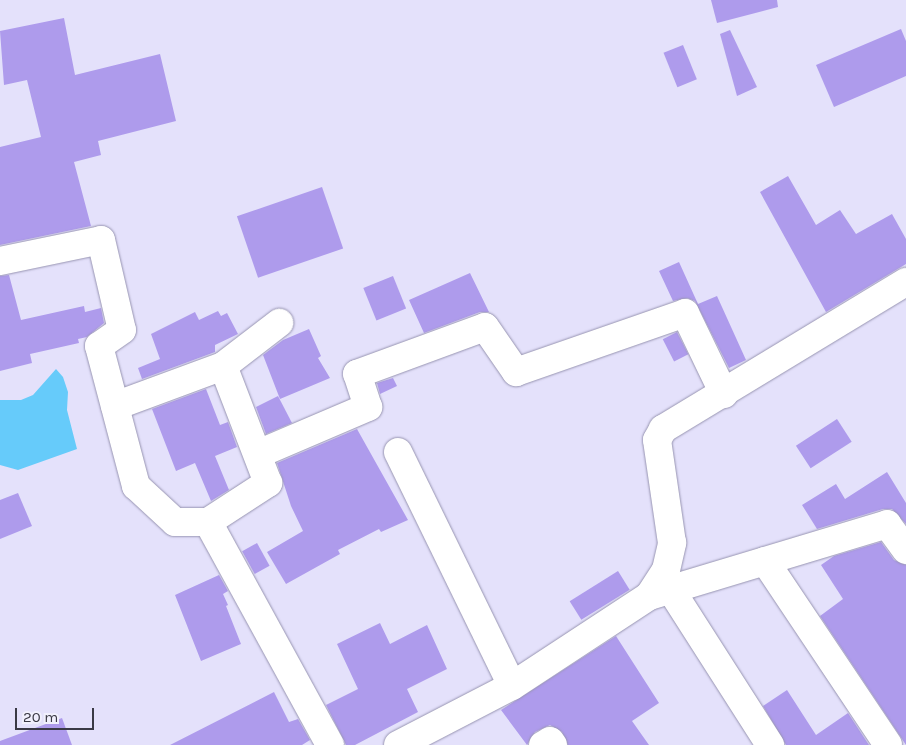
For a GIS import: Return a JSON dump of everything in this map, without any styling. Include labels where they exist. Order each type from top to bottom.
[{"type":"street","points":[[0,261],[101,240],[122,330],[99,346],[136,486],[175,522],[208,522],[268,484],[223,366]]},
{"type":"street","points":[[660,593],[672,543],[657,440],[663,428],[724,394],[906,282]]},
{"type":"street","points":[[258,454],[368,407],[357,374],[485,327],[516,372],[685,313],[724,394]]},
{"type":"street","points":[[115,406],[223,366],[279,323]]},
{"type":"street","points":[[398,452],[512,686]]},
{"type":"street","points":[[208,522],[330,745]]},
{"type":"street","points":[[398,745],[512,686],[660,593],[887,524],[906,550]]},
{"type":"street","points":[[765,561],[888,745]]},
{"type":"street","points":[[660,593],[770,745]]},
{"type":"street","points":[[543,745],[550,741],[553,745]]},
{"type":"water","points":[[56,369],[63,377],[68,392],[67,410],[77,449],[18,470],[0,465],[0,400],[21,400],[33,395]]},
{"type":"building","points":[[711,0],[777,0],[778,7],[717,23]]},
{"type":"building","points":[[64,18],[75,75],[160,54],[176,121],[98,141],[101,155],[74,162],[91,226],[0,245],[0,147],[41,137],[27,80],[4,85],[0,31]]},
{"type":"building","points":[[901,29],[906,41],[906,76],[834,107],[816,65]]},
{"type":"building","points":[[730,30],[757,87],[737,96],[720,34]]},
{"type":"building","points":[[683,45],[697,79],[677,87],[664,53]]},
{"type":"building","points":[[788,176],[816,225],[840,210],[856,234],[892,214],[906,239],[906,264],[826,312],[760,192]]},
{"type":"building","points":[[322,187],[343,248],[258,278],[237,216]]},
{"type":"building","points":[[679,262],[698,304],[717,296],[746,360],[729,368],[695,301],[687,298],[673,301],[659,271]]},
{"type":"building","points":[[470,273],[489,312],[480,312],[424,333],[409,300]]},
{"type":"building","points":[[9,275],[21,320],[84,306],[85,312],[101,308],[104,323],[87,337],[78,339],[79,343],[30,354],[32,363],[0,371],[0,276]]},
{"type":"building","points":[[393,276],[406,308],[376,320],[363,288]]},
{"type":"building","points":[[218,311],[221,316],[227,313],[238,334],[215,345],[215,352],[142,379],[138,368],[160,359],[151,334],[195,312],[199,320]]},
{"type":"building","points":[[309,329],[321,356],[318,358],[330,378],[280,399],[263,355],[283,340]]},
{"type":"building","points":[[677,332],[688,354],[674,362],[663,339]]},
{"type":"building","points":[[393,378],[397,386],[380,394],[377,383]]},
{"type":"building","points":[[206,389],[220,425],[228,422],[237,447],[215,456],[229,490],[211,501],[195,463],[176,471],[152,409]]},
{"type":"building","points":[[278,396],[292,423],[266,434],[256,407]]},
{"type":"building","points":[[837,419],[852,442],[811,468],[796,446]]},
{"type":"building","points":[[357,429],[408,520],[381,532],[379,529],[338,550],[340,554],[286,584],[267,552],[303,531],[291,506],[277,463]]},
{"type":"building","points":[[887,472],[906,503],[906,524],[892,509],[883,509],[817,529],[802,505],[836,484],[845,499]]},
{"type":"building","points":[[18,493],[32,526],[0,539],[0,500]]},
{"type":"building","points":[[881,542],[894,560],[906,565],[906,745],[820,616],[843,599],[821,565],[834,556]]},
{"type":"building","points":[[257,543],[270,566],[255,574],[242,551]]},
{"type":"building","points":[[618,571],[630,590],[581,620],[570,601]]},
{"type":"building","points":[[219,575],[228,591],[223,594],[241,644],[201,661],[175,595]]},
{"type":"building","points":[[380,623],[390,644],[427,625],[447,669],[407,689],[418,712],[355,745],[346,745],[326,705],[358,689],[337,644]]},
{"type":"building","points":[[616,636],[659,703],[632,721],[649,745],[568,745],[562,732],[550,725],[535,732],[527,745],[501,710]]},
{"type":"building","points":[[787,690],[816,735],[848,713],[869,745],[786,745],[763,706]]},
{"type":"building","points":[[274,692],[289,722],[298,719],[310,740],[302,745],[170,745]]},
{"type":"building","points":[[62,718],[72,745],[0,745],[0,741]]}]
